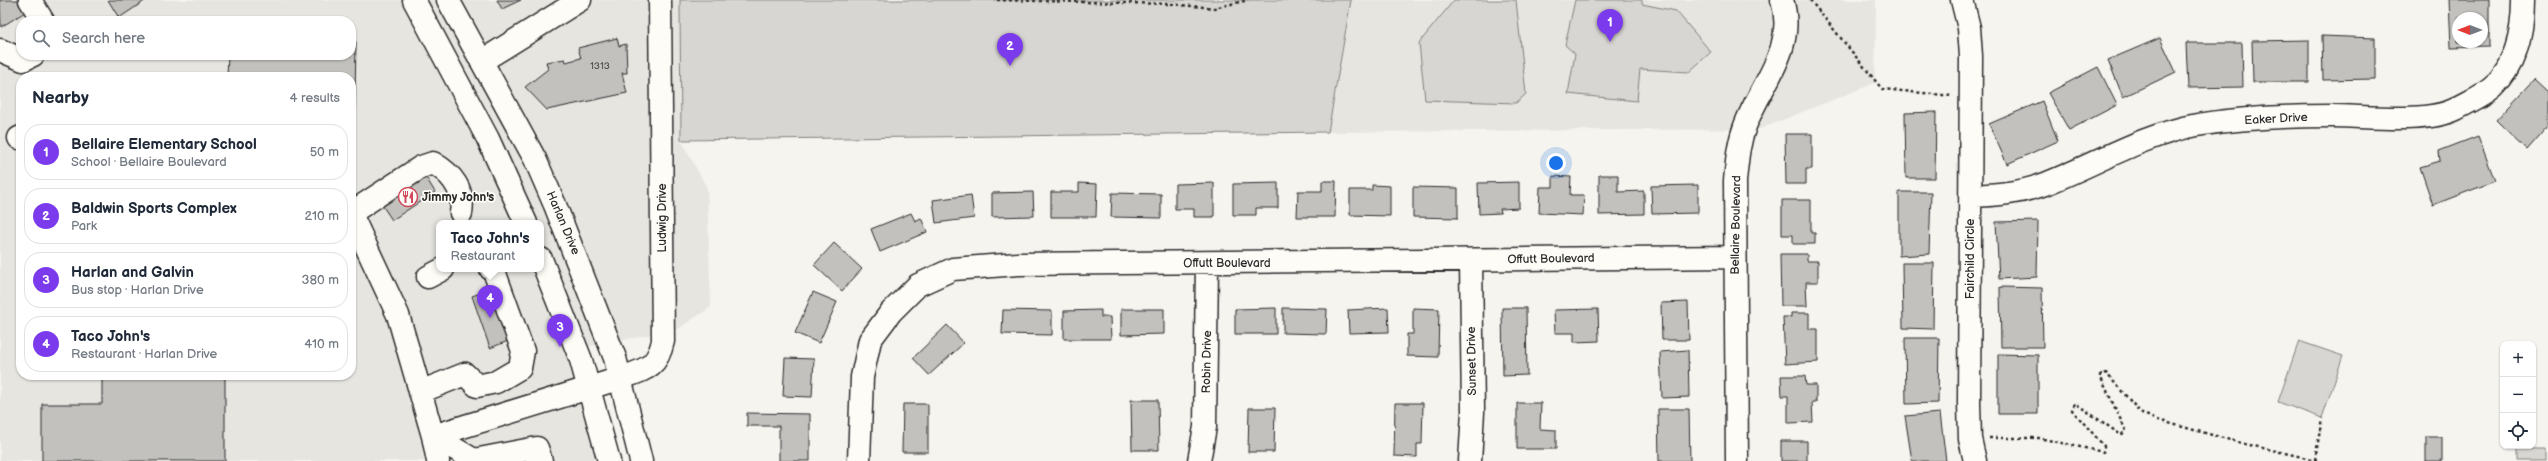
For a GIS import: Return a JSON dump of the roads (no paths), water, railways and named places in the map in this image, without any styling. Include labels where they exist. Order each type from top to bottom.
[{"type":"street","points":[[30,0],[40,16]]},
{"type":"street","points":[[414,0],[488,138],[525,220]]},
{"type":"street","name":"Harlan Drive","points":[[448,0],[534,159],[555,204],[586,278],[621,378],[641,461]]},
{"type":"street","points":[[482,61],[580,0]]},
{"type":"street","name":"Ludwig Drive","points":[[433,436],[621,378],[649,367],[660,356],[663,340],[660,0]]},
{"type":"street","name":"Bellaire Boulevard","points":[[1737,461],[1735,181],[1738,150],[1756,100],[1776,66],[1784,46],[1786,26],[1782,0]]},
{"type":"street","name":"Fairchild Circle","points":[[1962,0],[1969,28],[1972,56],[1970,196],[1970,439],[1975,461]]},
{"type":"street","name":"Eaker Drive","points":[[1970,196],[2005,195],[2044,184],[2132,145],[2196,125],[2254,118],[2331,116],[2397,118],[2435,115],[2454,110],[2493,87],[2506,71],[2516,49],[2523,20],[2523,0]]},
{"type":"street","points":[[0,50],[16,57]]},
{"type":"street","points":[[356,210],[421,167],[433,163],[456,182],[463,202],[461,212]]},
{"type":"street","points":[[356,224],[398,315],[433,436],[438,461]]},
{"type":"street","name":"Offutt Boulevard","points":[[859,461],[862,377],[870,340],[891,312],[918,285],[953,269],[1018,264],[1735,256]]},
{"type":"street","name":"Sunset Drive","points":[[1470,461],[1473,412],[1471,260]]},
{"type":"street","name":"Robin Drive","points":[[1200,461],[1205,427],[1207,263]]},
{"type":"street","points":[[544,267],[575,341],[609,461]]},
{"type":"street","points":[[420,392],[466,374],[477,386],[496,382],[520,368],[523,351],[494,272]]},
{"type":"street","points":[[433,436],[474,460],[538,448],[542,461]]},
{"type":"place","name":"Bellaire Elementary School","points":[[1610,42]]},
{"type":"place","name":"Baldwin Sports Complex","points":[[1010,66]]},
{"type":"place","name":"Jimmy John's","points":[[408,197]]},
{"type":"place","name":"Taco John's","points":[[490,318]]},
{"type":"place","name":"Harlan and Galvin","points":[[560,347]]}]
